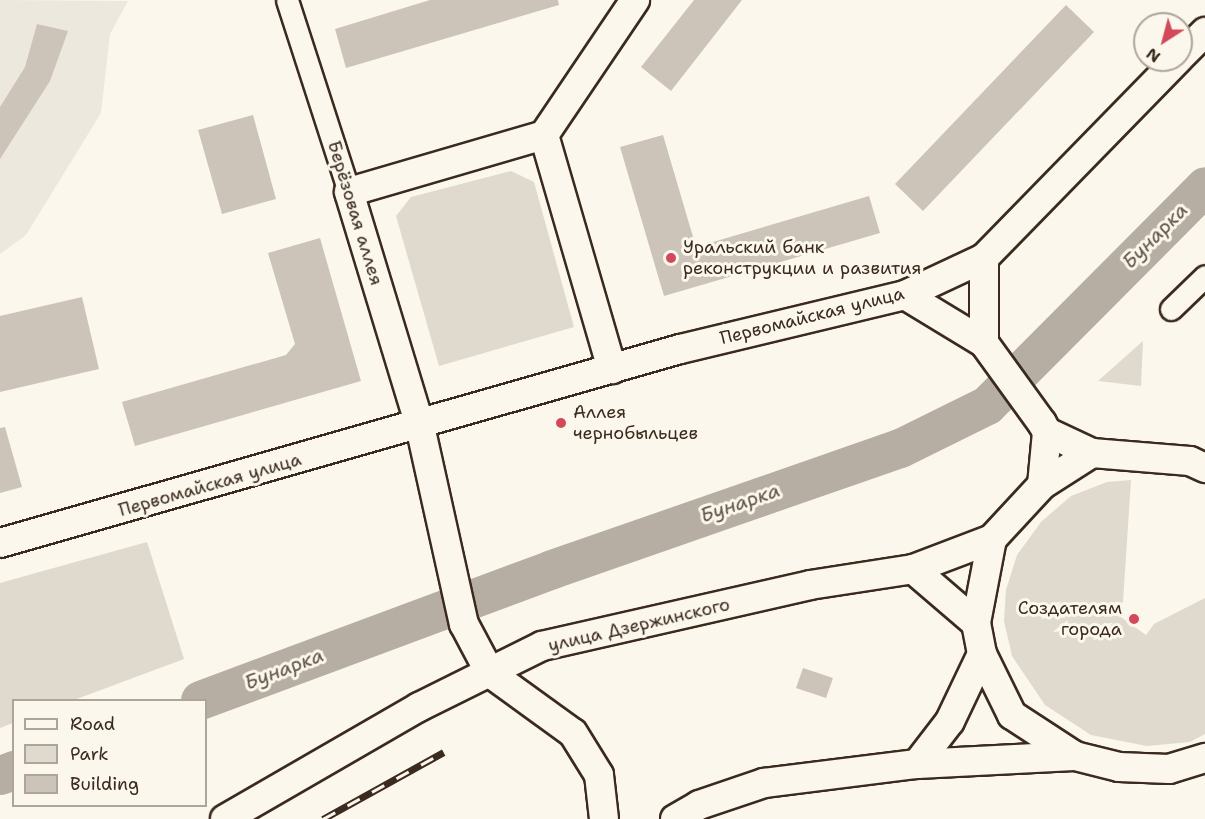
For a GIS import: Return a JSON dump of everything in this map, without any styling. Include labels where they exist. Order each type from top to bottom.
[{"type":"main road","points":[[349,192],[544,135],[634,0]]},
{"type":"main road","points":[[1193,44],[1205,32]]},
{"type":"main road","name":"Первомайская улица","points":[[0,543],[420,426],[612,369],[905,295],[984,258],[1165,72]]},
{"type":"main road","points":[[544,135],[612,369]]},
{"type":"main road","name":"Берёзовая аллея","points":[[349,192],[420,426],[464,624],[490,673]]},
{"type":"main road","points":[[984,258],[988,350]]},
{"type":"main road","points":[[905,295],[988,350],[1047,432],[1092,453],[1200,461]]},
{"type":"main road","points":[[1042,485],[1047,432]]},
{"type":"main road","points":[[1074,756],[1012,715],[982,654],[976,623],[992,539],[1042,485],[1092,453]]},
{"type":"main road","name":"улица Дзержинского","points":[[225,819],[419,707],[542,646],[810,585],[913,569],[992,539]]},
{"type":"main road","points":[[913,569],[976,623]]},
{"type":"main road","points":[[917,764],[950,721],[982,654]]},
{"type":"main road","points":[[490,673],[573,733],[599,775],[604,819]]},
{"type":"main road","points":[[675,819],[699,805],[764,783],[917,764],[1074,756],[1119,767],[1169,769],[1205,758]]},
{"type":"street","name":"Берёзовая аллея","points":[[287,0],[349,192]]},
{"type":"street","points":[[1171,309],[1205,276]]},
{"type":"shaded area","points":[[0,0],[128,1],[110,34],[101,113],[26,235],[0,254]]},
{"type":"green space","points":[[511,171],[534,182],[574,327],[439,366],[396,216],[411,197]]},
{"type":"green space","points":[[1143,341],[1141,386],[1098,381]]},
{"type":"green space","points":[[1131,480],[1123,602],[1115,613],[1146,635],[1154,624],[1205,598],[1205,734],[1190,742],[1147,746],[1091,735],[1045,705],[1012,656],[1004,621],[1006,590],[1017,555],[1041,522],[1071,496],[1107,482]]},
{"type":"green space","points":[[147,542],[184,659],[77,699],[12,699],[12,723],[0,728],[0,583]]},
{"type":"building","points":[[430,0],[558,0],[559,5],[346,68],[335,29]]},
{"type":"building","points":[[694,0],[742,0],[671,91],[641,67]]},
{"type":"building","points":[[1066,5],[1094,32],[923,211],[895,184]]},
{"type":"building","points":[[37,24],[68,31],[50,81],[0,159],[0,107],[25,67]]},
{"type":"building","points":[[253,115],[276,199],[222,214],[198,130]]},
{"type":"building","points":[[663,135],[696,247],[869,196],[880,233],[664,296],[620,147]]},
{"type":"building","points":[[320,238],[361,381],[135,446],[122,402],[286,355],[295,344],[268,253]]},
{"type":"building","points":[[82,297],[99,369],[0,392],[0,316]]},
{"type":"building","points":[[5,427],[22,487],[0,493],[0,428]]},
{"type":"building","points":[[803,668],[833,678],[826,698],[796,688]]},
{"type":"waterway","name":"Бунарка","points":[[203,699],[552,569],[900,448],[987,405],[1205,186]]},
{"type":"waterway","name":"Бунарка","points":[[0,775],[12,771]]},
{"type":"railway","points":[[323,819],[444,752]]},
{"type":"place","name":"Уральский банк реконструкции и развития","points":[[671,258]]},
{"type":"place","name":"Аллея чернобыльцев","points":[[561,423]]},
{"type":"place","name":"Создателям города","points":[[1134,619]]}]
